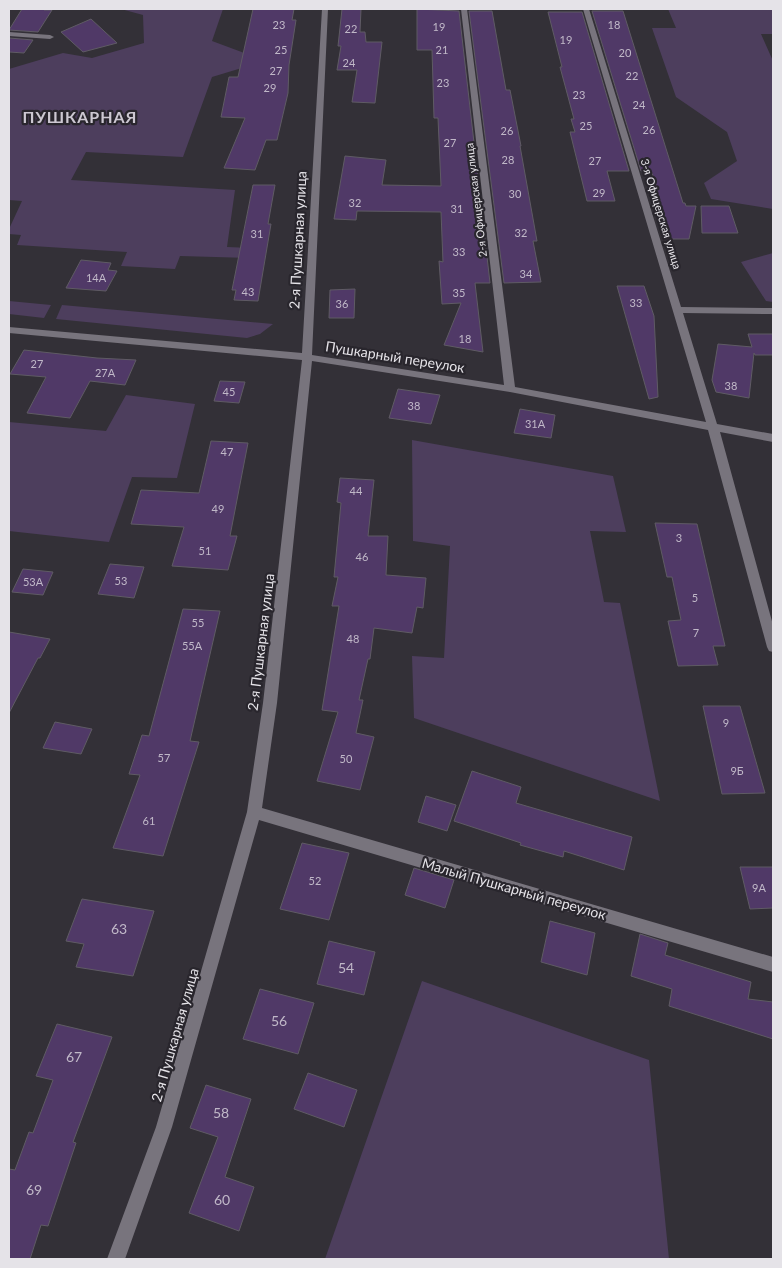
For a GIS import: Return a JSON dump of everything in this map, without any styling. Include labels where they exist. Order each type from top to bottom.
[{"type":"street","name":"2-я Пушкарная улица","points":[[116,1259],[164,1127],[254,812],[270,703],[307,358],[326,9]]},
{"type":"street","name":"2-я Офицерская улица","points":[[464,9],[510,390]]},
{"type":"street","name":"3-я Офицерская улица","points":[[586,9],[713,427],[773,646]]},
{"type":"street","points":[[9,34],[50,37]]},
{"type":"street","points":[[678,310],[773,311]]},
{"type":"street","name":"Пушкарный переулок","points":[[9,330],[307,358],[510,390],[773,438]]},
{"type":"street","name":"Малый Пушкарный переулок","points":[[254,812],[773,965]]},
{"type":"shaded area","points":[[121,9],[223,9],[212,41],[247,54],[245,67],[212,77],[183,157],[86,152],[71,180],[235,190],[227,247],[251,248],[250,258],[180,256],[175,269],[121,266],[127,252],[17,245],[21,235],[9,234],[9,229],[22,201],[9,200],[9,69],[63,53],[92,58],[144,43],[143,15]]},
{"type":"shaded area","points":[[668,9],[773,9],[773,34],[761,34],[773,61],[773,209],[711,199],[704,183],[737,161],[727,132],[676,97],[652,28],[676,28]]},
{"type":"shaded area","points":[[773,253],[773,302],[766,301],[741,262]]},
{"type":"shaded area","points":[[9,301],[51,305],[44,318],[9,314]]},
{"type":"shaded area","points":[[62,305],[273,324],[260,334],[247,338],[56,319]]},
{"type":"shaded area","points":[[126,395],[195,404],[177,478],[132,477],[109,542],[9,531],[9,422],[106,431]]},
{"type":"shaded area","points":[[412,440],[613,476],[626,532],[590,531],[604,602],[620,603],[660,801],[414,718],[412,656],[444,658],[450,546],[413,541]]},
{"type":"shaded area","points":[[422,981],[649,1060],[669,1259],[325,1259]]},
{"type":"building","points":[[22,9],[52,10],[38,32],[9,30]]},
{"type":"building","points":[[253,9],[294,9],[292,20],[296,20],[289,65],[288,93],[277,140],[266,140],[255,170],[224,168],[245,118],[221,117],[229,77],[238,77]]},
{"type":"building","points":[[342,9],[361,9],[360,32],[365,32],[366,42],[382,42],[375,103],[352,102],[357,70],[337,70],[341,46],[338,46]]},
{"type":"building","points":[[417,9],[459,11],[490,283],[475,283],[483,352],[444,345],[461,303],[442,304],[439,261],[443,262],[441,212],[357,211],[356,220],[334,219],[345,156],[386,160],[382,185],[441,186],[438,118],[434,118],[432,50],[417,50]]},
{"type":"building","points":[[469,11],[492,11],[506,90],[510,90],[521,146],[537,241],[533,241],[541,282],[504,283]]},
{"type":"building","points":[[592,11],[623,11],[683,203],[686,206],[696,206],[689,239],[669,239],[654,178],[651,171],[641,171]]},
{"type":"building","points":[[548,12],[582,12],[629,171],[607,171],[615,201],[587,201],[570,132],[575,132],[571,119],[574,119]]},
{"type":"building","points":[[91,19],[117,43],[83,52],[61,32]]},
{"type":"building","points":[[9,38],[33,40],[24,53],[9,52]]},
{"type":"building","points":[[253,185],[275,185],[268,224],[271,224],[258,301],[234,300],[236,290],[232,290]]},
{"type":"building","points":[[701,206],[729,206],[738,233],[702,233]]},
{"type":"building","points":[[81,260],[111,263],[108,270],[117,271],[106,291],[66,288]]},
{"type":"building","points":[[617,286],[644,286],[654,316],[658,397],[649,399]]},
{"type":"building","points":[[355,289],[354,318],[329,318],[330,290]]},
{"type":"building","points":[[748,334],[773,334],[773,355],[755,355],[754,353],[749,398],[716,392],[712,380],[718,344],[752,347]]},
{"type":"building","points":[[24,350],[136,360],[125,385],[90,381],[70,418],[27,413],[46,377],[10,374]]},
{"type":"building","points":[[220,381],[245,382],[239,403],[214,401]]},
{"type":"building","points":[[398,389],[440,395],[431,424],[389,418]]},
{"type":"building","points":[[520,409],[555,415],[551,438],[514,433]]},
{"type":"building","points":[[211,441],[248,443],[230,536],[237,536],[228,570],[172,566],[184,527],[131,524],[141,490],[199,493]]},
{"type":"building","points":[[340,478],[374,480],[368,536],[388,536],[386,575],[426,578],[423,608],[417,607],[412,633],[374,628],[370,659],[368,659],[359,700],[363,700],[356,733],[374,737],[360,790],[317,781],[338,712],[322,710],[339,606],[332,606],[338,577],[334,577],[341,503],[337,502]]},
{"type":"building","points":[[655,523],[697,524],[725,646],[713,646],[718,665],[678,666],[668,621],[681,620],[672,577],[667,577]]},
{"type":"building","points":[[110,564],[144,567],[134,598],[98,594]]},
{"type":"building","points":[[23,569],[53,572],[43,595],[12,592]]},
{"type":"building","points":[[183,609],[220,611],[190,741],[199,742],[163,856],[113,848],[140,775],[129,774],[142,735],[149,736]]},
{"type":"building","points":[[9,632],[50,639],[9,713]]},
{"type":"building","points":[[703,706],[740,706],[765,793],[722,794]]},
{"type":"building","points":[[55,722],[92,729],[81,754],[43,748]]},
{"type":"building","points":[[472,771],[521,787],[516,803],[632,837],[624,870],[564,851],[563,857],[520,845],[521,843],[454,821]]},
{"type":"building","points":[[426,796],[456,805],[447,831],[418,822]]},
{"type":"building","points":[[302,843],[349,853],[329,920],[280,909]]},
{"type":"building","points":[[740,867],[773,867],[773,908],[750,909]]},
{"type":"building","points":[[414,868],[454,880],[445,908],[405,895]]},
{"type":"building","points":[[82,899],[154,911],[133,976],[76,967],[84,944],[66,941]]},
{"type":"building","points":[[550,921],[595,933],[587,975],[541,962]]},
{"type":"building","points":[[640,934],[668,943],[665,955],[751,982],[748,999],[773,1002],[773,1039],[669,1006],[672,989],[631,976]]},
{"type":"building","points":[[329,941],[375,952],[364,995],[317,984]]},
{"type":"building","points":[[260,989],[314,1003],[298,1054],[243,1039]]},
{"type":"building","points":[[57,1024],[112,1037],[73,1142],[76,1143],[48,1226],[41,1225],[30,1259],[9,1259],[9,1169],[15,1170],[29,1132],[33,1133],[53,1080],[36,1076]]},
{"type":"building","points":[[308,1073],[357,1090],[344,1127],[294,1109]]},
{"type":"building","points":[[206,1085],[251,1099],[225,1177],[254,1187],[239,1231],[189,1213],[218,1137],[190,1128]]},
{"type":"district","name":"ПУШКАРНАЯ","points":[[80,117]]}]
